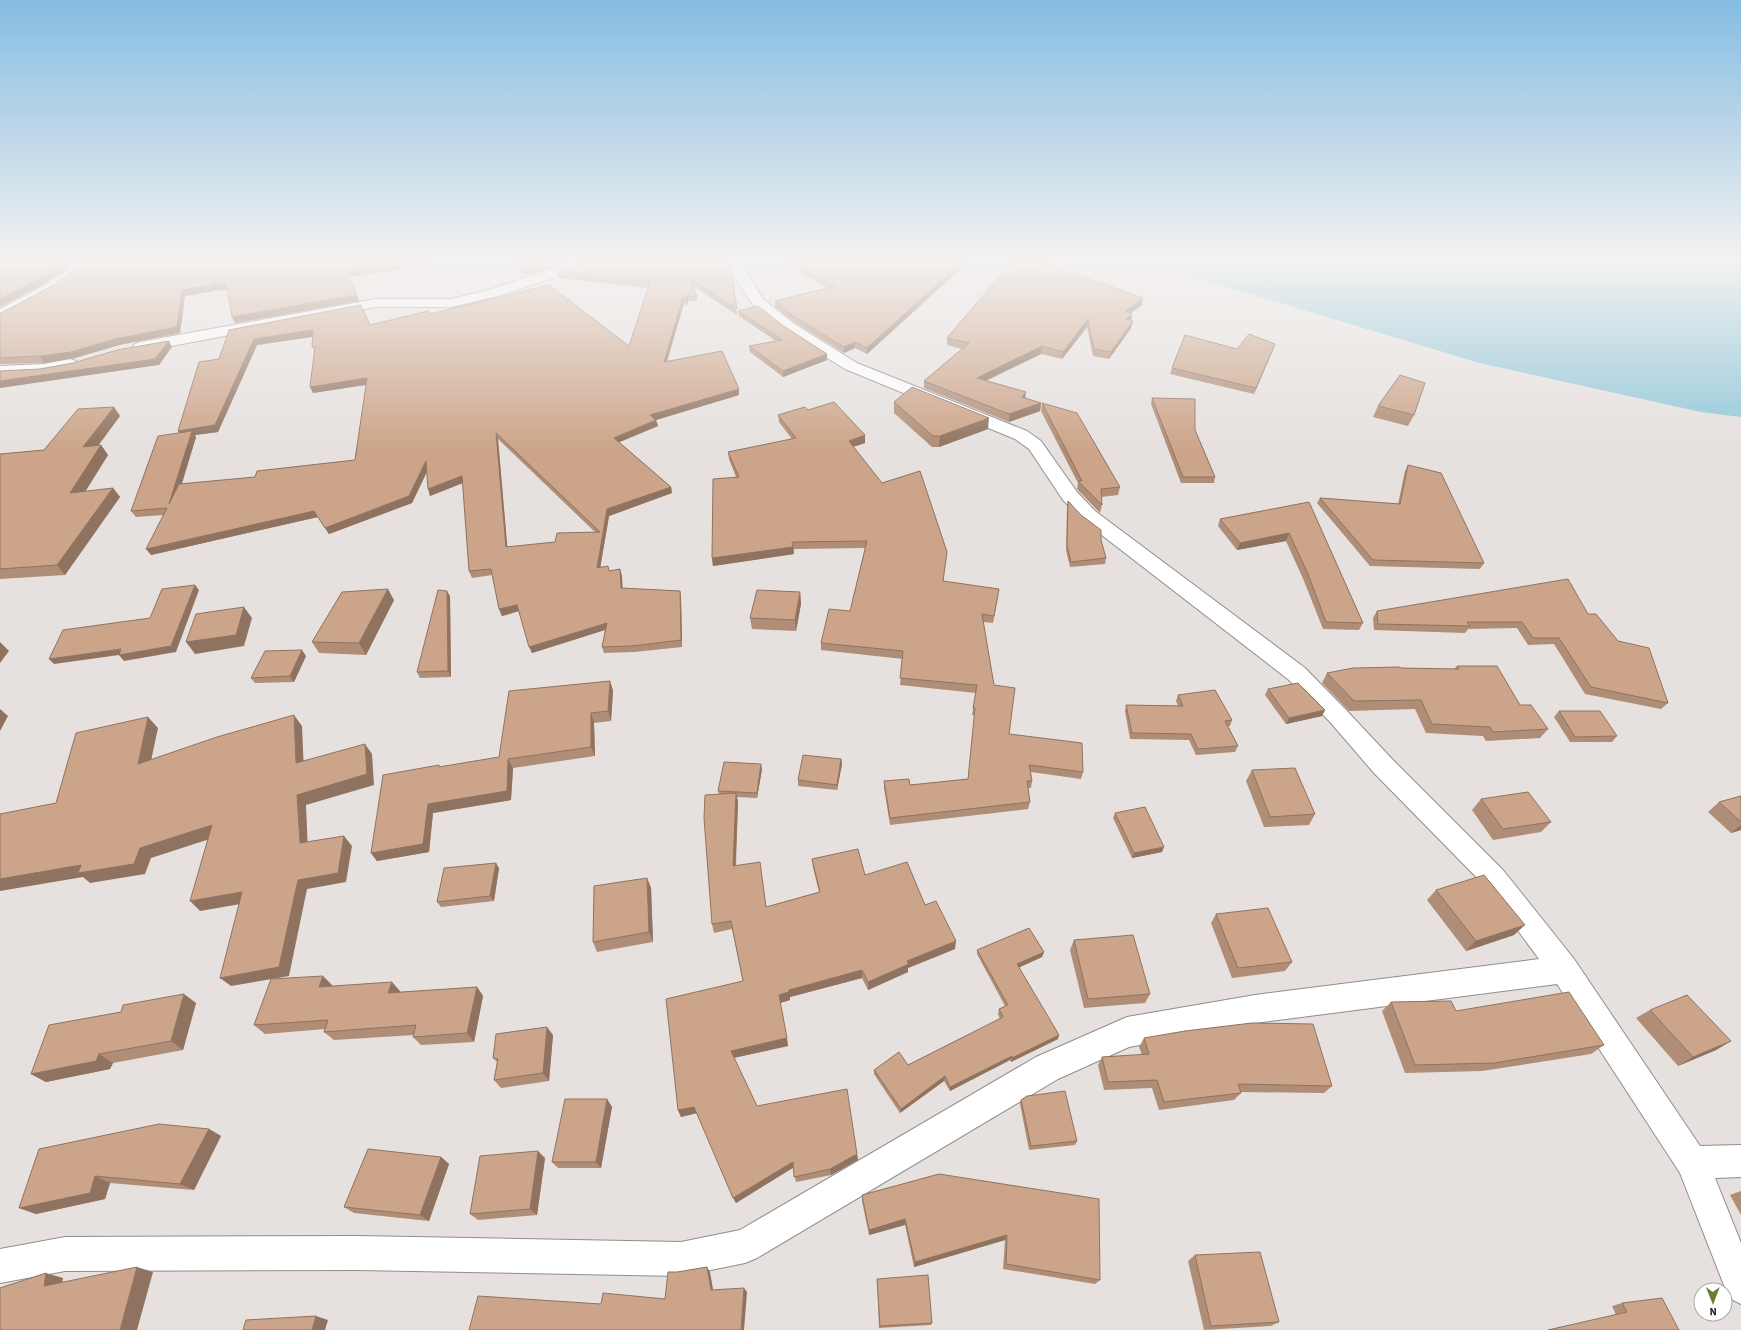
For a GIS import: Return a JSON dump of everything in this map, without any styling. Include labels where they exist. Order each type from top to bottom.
[{"type":"street","points":[[127,349],[257,325]]},
{"type":"street","points":[[787,325],[850,366],[1021,435],[1035,445],[1070,496],[1088,515],[1297,674],[1384,766],[1494,878],[1564,969],[1692,1163],[1741,1286]]},
{"type":"street","points":[[0,371],[44,369],[84,361]]},
{"type":"street","points":[[0,1266],[66,1254],[357,1253],[681,1259],[745,1246],[1047,1068],[1127,1032],[1255,1009],[1564,969]]},
{"type":"street","points":[[1692,1163],[1741,1161]]},
{"type":"water","points":[[1354,325],[1741,325],[1741,417],[1701,412],[1480,363]]},
{"type":"building","points":[[0,325],[177,325],[177,327],[115,339],[71,352],[40,356],[0,358]]},
{"type":"building","points":[[255,325],[602,325],[629,346],[636,325],[675,325],[664,362],[722,351],[739,389],[650,415],[656,420],[614,438],[671,487],[607,509],[597,568],[608,566],[609,571],[620,569],[621,588],[680,591],[681,640],[632,646],[602,647],[607,623],[529,647],[517,605],[499,609],[491,569],[469,571],[462,476],[428,489],[426,461],[409,496],[325,528],[314,511],[146,549],[167,508],[131,511],[158,436],[192,431],[169,504],[179,484],[255,477],[257,471],[355,460],[367,378],[310,387],[315,347],[312,347],[313,330],[254,339],[215,425],[178,431],[199,362],[219,359],[229,330]],"holes":[[[496,433],[600,532],[557,533],[555,542],[506,547]]]},
{"type":"building","points":[[759,325],[782,325],[827,354],[783,371],[749,346],[782,340]]},
{"type":"building","points":[[808,325],[892,325],[867,348],[855,342],[844,347]]},
{"type":"building","points":[[958,325],[1083,325],[1063,352],[1042,346],[977,378],[1026,392],[1022,397],[1041,403],[1009,414],[924,381],[969,343],[947,338]]},
{"type":"building","points":[[1089,325],[1130,325],[1111,352],[1094,349]]},
{"type":"building","points":[[1249,334],[1275,344],[1256,388],[1172,368],[1185,335],[1237,349]]},
{"type":"building","points":[[169,341],[155,359],[0,381],[0,371],[40,369],[73,363],[117,350]]},
{"type":"building","points":[[1400,375],[1425,383],[1414,415],[1378,406]]},
{"type":"building","points":[[912,387],[989,418],[940,436],[933,436],[894,402]]},
{"type":"building","points":[[1152,398],[1195,399],[1195,430],[1215,477],[1183,477]]},
{"type":"building","points":[[834,402],[865,435],[849,441],[882,483],[920,471],[947,552],[943,581],[999,589],[994,616],[982,614],[994,685],[1015,688],[1009,734],[1082,743],[1083,772],[1029,765],[1032,781],[1027,781],[1030,802],[890,818],[884,781],[909,779],[910,785],[968,779],[975,708],[973,708],[977,685],[900,678],[903,651],[821,643],[829,609],[850,611],[867,541],[792,542],[793,547],[712,558],[713,479],[739,477],[728,452],[796,438],[778,415],[805,407],[808,410]]},
{"type":"building","points":[[1042,403],[1077,413],[1120,487],[1101,489],[1102,505],[1078,481],[1082,481]]},
{"type":"building","points":[[114,407],[83,447],[101,445],[70,493],[113,488],[57,565],[0,569],[0,454],[44,450],[78,409]]},
{"type":"building","points":[[1408,465],[1441,473],[1484,563],[1373,560],[1320,498],[1400,504]]},
{"type":"building","points":[[1068,501],[1081,515],[1101,530],[1101,540],[1106,558],[1071,562],[1067,545]]},
{"type":"building","points":[[1309,502],[1363,623],[1326,622],[1308,574],[1289,533],[1240,543],[1220,519]]},
{"type":"building","points":[[1568,579],[1588,614],[1596,614],[1618,641],[1649,648],[1668,703],[1591,687],[1559,638],[1533,638],[1522,622],[1467,622],[1470,626],[1378,624],[1377,611]]},
{"type":"building","points":[[195,585],[171,646],[119,655],[121,649],[49,659],[63,630],[150,618],[162,589]]},
{"type":"building","points":[[388,589],[359,643],[312,642],[342,592]]},
{"type":"building","points":[[438,590],[447,591],[448,671],[417,672]]},
{"type":"building","points":[[757,590],[800,592],[795,620],[750,618]]},
{"type":"building","points":[[244,607],[236,635],[186,642],[196,614]]},
{"type":"building","points":[[302,650],[290,676],[251,678],[265,651]]},
{"type":"building","points":[[1457,666],[1497,666],[1520,705],[1531,705],[1548,729],[1493,732],[1490,727],[1432,724],[1421,700],[1354,701],[1327,673],[1353,668],[1400,667],[1459,669]]},
{"type":"building","points":[[610,681],[608,711],[591,713],[591,747],[508,759],[507,791],[428,804],[423,844],[371,853],[383,775],[439,765],[439,767],[499,757],[509,691]]},
{"type":"building","points":[[1298,683],[1325,710],[1289,718],[1268,689]]},
{"type":"building","points":[[1215,690],[1232,720],[1225,721],[1238,746],[1198,749],[1191,734],[1132,733],[1126,705],[1183,706],[1178,695]]},
{"type":"building","points":[[1559,711],[1600,711],[1617,736],[1575,737]]},
{"type":"building","points":[[294,715],[296,763],[365,744],[367,774],[297,795],[300,843],[344,836],[338,873],[298,880],[279,967],[220,978],[242,892],[190,901],[212,825],[140,848],[134,864],[78,873],[81,865],[0,879],[0,814],[56,803],[76,733],[148,717],[138,764],[217,737]]},
{"type":"building","points":[[803,755],[841,759],[837,785],[798,780]]},
{"type":"building","points":[[724,762],[761,764],[757,793],[718,791]]},
{"type":"building","points":[[1295,768],[1315,814],[1270,817],[1252,770]]},
{"type":"building","points":[[1528,792],[1551,822],[1503,829],[1481,799]]},
{"type":"building","points":[[736,793],[733,866],[760,862],[766,907],[820,892],[812,859],[858,849],[865,875],[907,862],[925,905],[936,901],[956,941],[907,961],[909,964],[868,982],[862,970],[789,990],[789,992],[779,995],[787,1038],[731,1051],[757,1106],[847,1089],[857,1154],[830,1169],[794,1177],[793,1162],[733,1198],[694,1107],[678,1110],[666,999],[743,981],[731,921],[712,924],[704,818],[705,795]]},
{"type":"building","points":[[1741,796],[1741,822],[1719,802]]},
{"type":"building","points":[[1145,807],[1164,847],[1134,853],[1115,813]]},
{"type":"building","points":[[496,863],[490,896],[437,902],[444,868]]},
{"type":"building","points":[[1484,875],[1525,925],[1476,941],[1436,890]]},
{"type":"building","points":[[647,878],[649,932],[593,942],[594,886]]},
{"type":"building","points":[[1268,908],[1292,962],[1238,968],[1216,914]]},
{"type":"building","points":[[1029,928],[1044,952],[1017,964],[1059,1035],[1012,1058],[1012,1056],[950,1087],[945,1076],[901,1109],[874,1070],[899,1052],[908,1065],[1003,1017],[999,1009],[1008,1005],[977,950]]},
{"type":"building","points":[[1133,935],[1150,994],[1088,999],[1074,940]]},
{"type":"building","points":[[323,976],[319,987],[392,982],[388,993],[477,987],[467,1033],[413,1037],[416,1025],[324,1032],[328,1020],[254,1025],[271,979]]},
{"type":"building","points":[[1569,992],[1604,1045],[1494,1063],[1415,1065],[1391,1002],[1451,1001],[1456,1011]]},
{"type":"building","points":[[184,994],[171,1041],[99,1054],[96,1061],[31,1074],[49,1025],[121,1012],[123,1005]]},
{"type":"building","points":[[1687,995],[1731,1041],[1693,1057],[1650,1010]]},
{"type":"building","points":[[1252,1023],[1313,1024],[1332,1086],[1238,1084],[1241,1093],[1164,1102],[1157,1080],[1108,1082],[1102,1057],[1149,1054],[1144,1038],[1185,1031]]},
{"type":"building","points":[[547,1027],[543,1073],[494,1080],[498,1059],[493,1058],[496,1034]]},
{"type":"building","points":[[1065,1091],[1077,1141],[1031,1146],[1021,1100],[1027,1096]]},
{"type":"building","points":[[565,1099],[607,1099],[596,1162],[552,1162]]},
{"type":"building","points":[[159,1124],[209,1129],[180,1184],[95,1176],[90,1193],[19,1208],[39,1149]]},
{"type":"building","points":[[368,1149],[441,1157],[420,1215],[344,1207]]},
{"type":"building","points":[[538,1151],[530,1209],[470,1214],[480,1156]]},
{"type":"building","points":[[939,1174],[1099,1199],[1100,1280],[1006,1264],[1007,1235],[915,1262],[905,1219],[869,1230],[862,1195]]},
{"type":"building","points":[[1260,1252],[1279,1322],[1211,1326],[1195,1255]]},
{"type":"building","points":[[137,1267],[120,1330],[0,1330],[0,1288],[46,1273],[44,1286]]},
{"type":"building","points":[[707,1267],[711,1290],[744,1288],[741,1330],[469,1330],[478,1296],[601,1304],[603,1293],[665,1299],[668,1272]]},
{"type":"building","points":[[928,1275],[932,1323],[880,1326],[877,1279]]},
{"type":"building","points":[[1662,1298],[1679,1330],[1548,1330],[1627,1312],[1622,1303]]},
{"type":"building","points":[[316,1316],[312,1330],[243,1330],[246,1320]]}]
